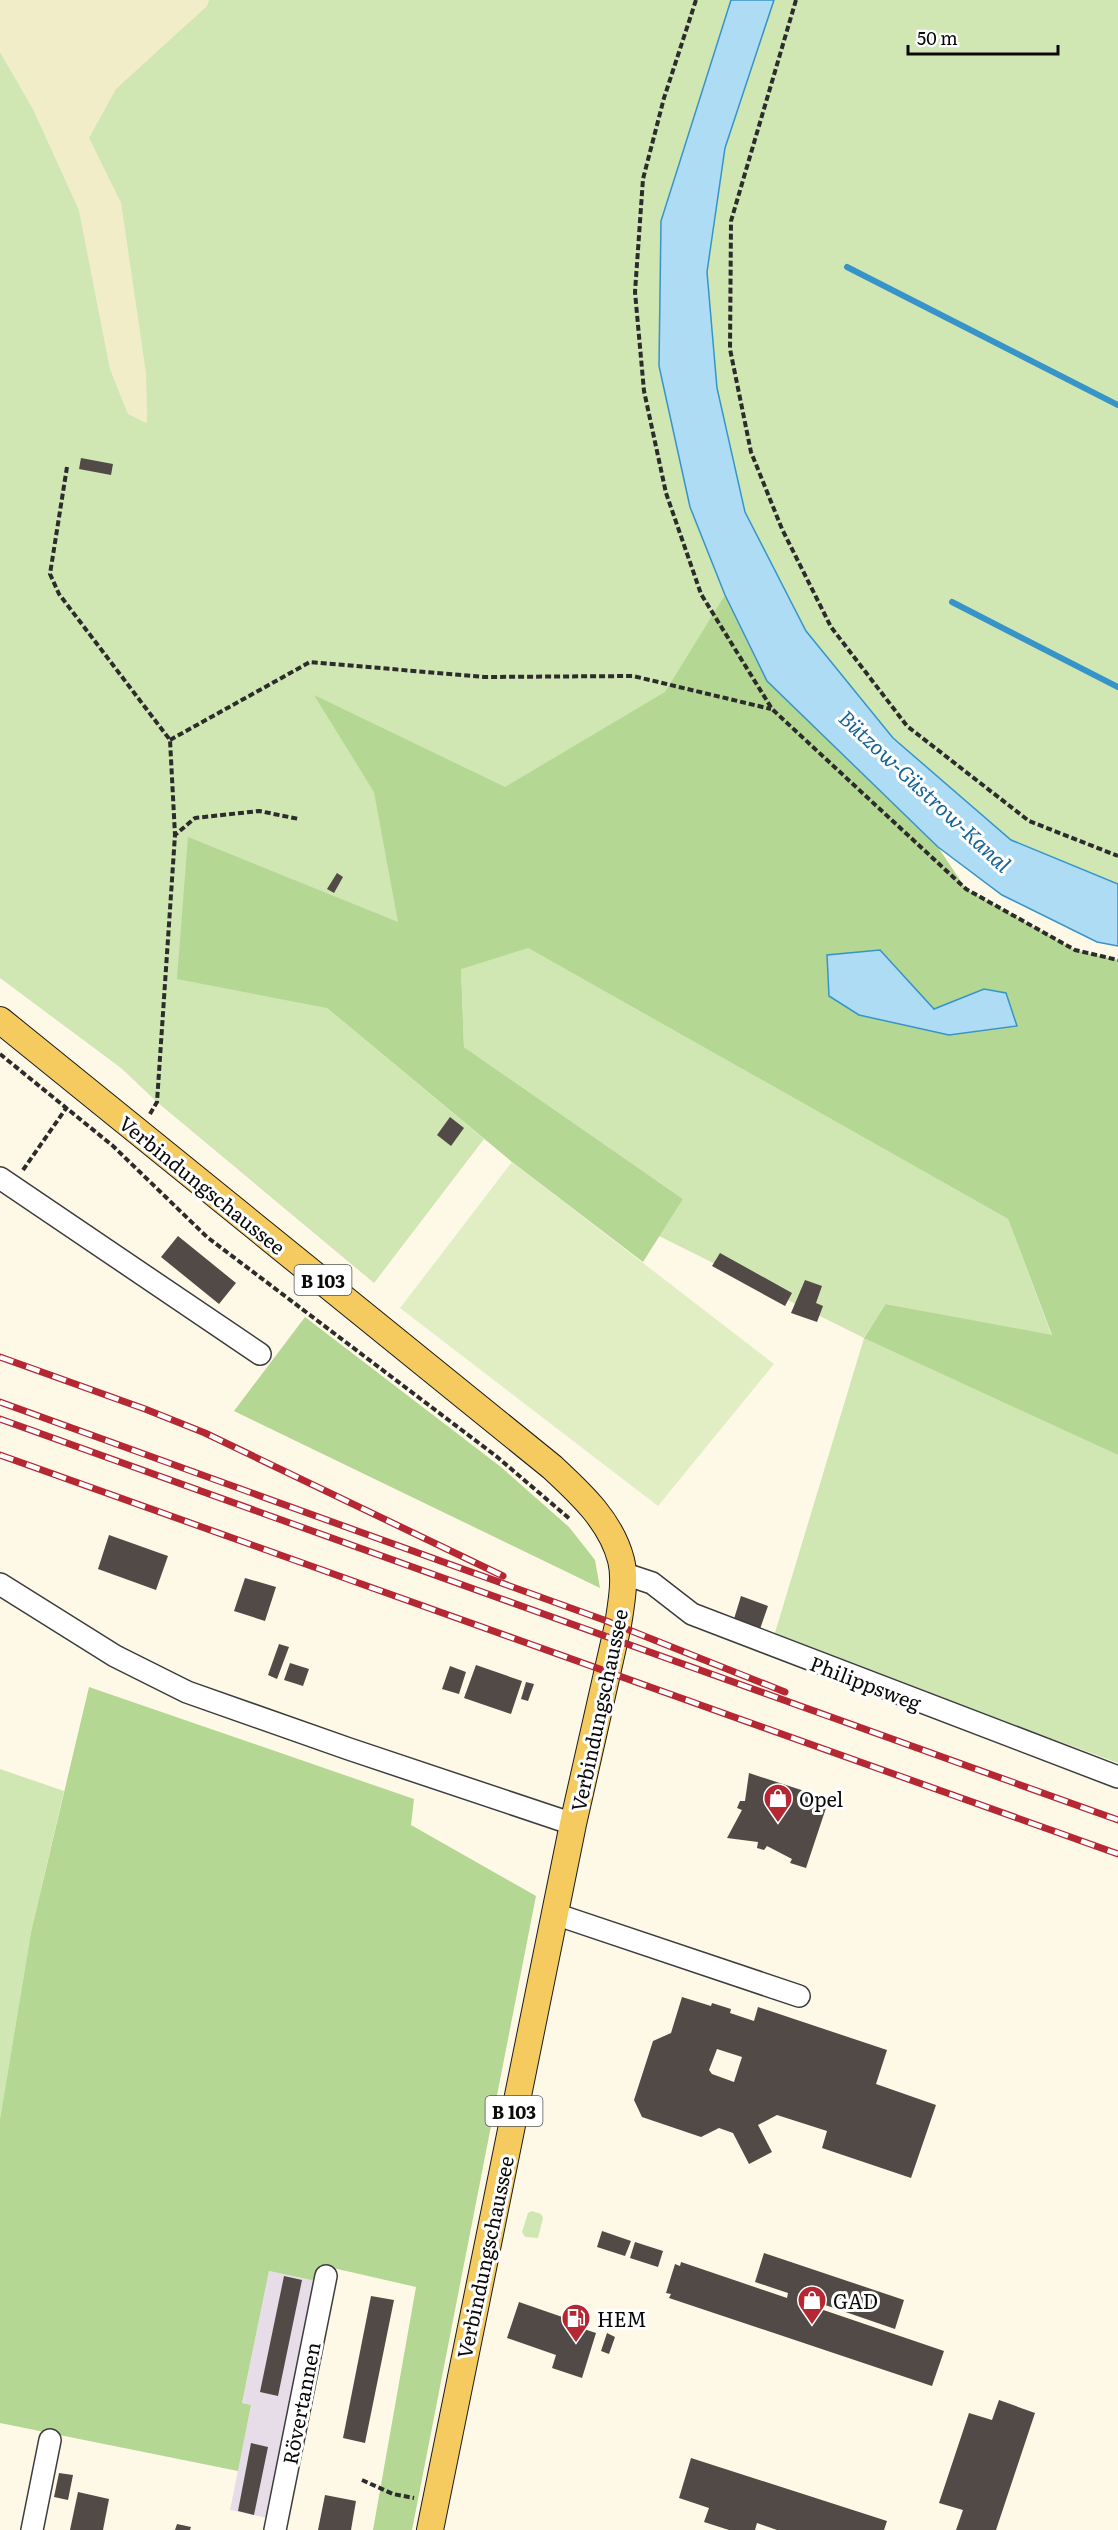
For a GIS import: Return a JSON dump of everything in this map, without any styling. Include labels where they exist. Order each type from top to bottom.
[{"type":"main road","name":"Verbindungschaussee","points":[[0,1020],[552,1467],[580,1493],[600,1517],[614,1539],[621,1561],[618,1625],[573,1824],[430,2530]]},
{"type":"street","points":[[6,1182],[260,1354]]},
{"type":"street","name":"Philippsweg","points":[[622,1573],[652,1583],[692,1614],[1118,1777]]},
{"type":"street","points":[[0,1584],[115,1656],[187,1692],[573,1824]]},
{"type":"street","points":[[555,1914],[799,1996]]},
{"type":"street","name":"Rövertannen","points":[[275,2530],[326,2276]]},
{"type":"street","points":[[32,2530],[50,2440]]},
{"type":"path","points":[[696,0],[664,98],[643,179],[635,292],[644,391],[666,493],[701,594],[772,709],[966,889],[1075,950],[1118,960]]},
{"type":"path","points":[[796,0],[731,221],[730,349],[752,452],[782,529],[831,627],[907,726],[1029,821],[1118,856]]},
{"type":"path","points":[[68,467],[50,574],[59,594],[170,740],[175,835],[157,1102],[140,1133]]},
{"type":"path","points":[[170,740],[310,662],[484,677],[633,676],[772,709]]},
{"type":"path","points":[[175,835],[195,818],[259,811],[299,819]]},
{"type":"path","points":[[0,1054],[112,1146],[207,1237],[496,1456],[573,1522]]},
{"type":"path","points":[[6,1182],[66,1108],[80,1086]]},
{"type":"path","points":[[362,2480],[393,2494],[424,2499]]},
{"type":"shaded area","points":[[0,0],[209,0],[207,6],[165,45],[89,138],[121,203],[146,374],[147,423],[128,414],[110,369],[79,210],[33,109],[0,52]]},
{"type":"shaded area","points":[[269,2271],[316,2281],[267,2518],[230,2510],[251,2405],[242,2403]]},
{"type":"green space","points":[[209,0],[731,0],[661,221],[767,681],[938,847],[528,948],[1008,1219],[1052,1336],[887,1304],[864,1337],[1118,1455],[1118,1763],[774,1636],[864,1338],[659,1236],[683,1199],[464,1047],[461,969],[327,1008],[484,1139],[374,1283],[157,1102],[121,1068],[0,978],[0,52],[33,109],[79,210],[110,369],[128,414],[147,423],[146,374],[121,203],[89,138],[116,89],[207,6]]},
{"type":"green space","points":[[774,0],[1118,0],[1118,884],[1011,840],[893,738],[806,631],[745,512],[717,388],[707,272],[725,148]]},
{"type":"green space","points":[[725,595],[767,681],[938,847],[966,889],[1075,950],[1118,960],[1118,1455],[864,1338],[886,1304],[1052,1335],[1008,1219],[528,948],[461,969],[464,1047],[683,1199],[643,1262],[512,1162],[327,1008],[177,979],[188,837],[398,922],[374,792],[314,695],[505,787],[665,692]]},
{"type":"green space","points":[[512,1162],[774,1364],[658,1506],[400,1308]]},
{"type":"green space","points":[[305,1317],[501,1467],[569,1527],[595,1560],[600,1588],[234,1411]]},
{"type":"green space","points":[[89,1687],[414,1799],[411,1825],[536,1896],[412,2530],[373,2530],[416,2287],[320,2265],[316,2281],[269,2271],[242,2403],[251,2405],[238,2471],[0,2423],[0,2119],[31,1932]]},
{"type":"green space","points":[[0,1769],[64,1791],[31,1932],[0,2119]]},
{"type":"green space","points":[[532,2211],[541,2214],[543,2218],[538,2238],[525,2237],[522,2232],[528,2213]]},
{"type":"water","name":"Bützow-Güstrow-Kanal","points":[[731,0],[774,0],[725,148],[707,272],[717,388],[745,512],[806,631],[893,738],[1011,840],[1118,884],[1118,946],[1097,942],[1002,895],[938,847],[767,681],[725,595],[690,507],[659,366],[661,221]]},
{"type":"water","points":[[880,950],[934,1009],[984,989],[1006,993],[1017,1026],[949,1035],[859,1015],[829,996],[827,955]]},
{"type":"building","points":[[81,458],[113,464],[111,475],[79,469]]},
{"type":"building","points":[[337,873],[343,877],[334,893],[327,889]]},
{"type":"building","points":[[450,1117],[464,1128],[451,1146],[437,1135]]},
{"type":"building","points":[[178,1236],[236,1283],[219,1304],[161,1257]]},
{"type":"building","points":[[720,1253],[792,1293],[785,1306],[712,1266]]},
{"type":"building","points":[[805,1280],[822,1286],[816,1303],[823,1306],[817,1322],[791,1313]]},
{"type":"building","points":[[109,1535],[168,1556],[156,1590],[98,1569]]},
{"type":"building","points":[[245,1578],[276,1587],[265,1621],[234,1611]]},
{"type":"building","points":[[741,1596],[768,1606],[760,1629],[734,1619]]},
{"type":"building","points":[[279,1644],[289,1647],[277,1679],[268,1675]]},
{"type":"building","points":[[290,1663],[309,1669],[303,1686],[284,1680]]},
{"type":"building","points":[[476,1665],[522,1681],[511,1714],[464,1698]]},
{"type":"building","points":[[450,1666],[466,1672],[459,1694],[442,1689]]},
{"type":"building","points":[[526,1682],[534,1684],[528,1701],[521,1699]]},
{"type":"building","name":"Opel","points":[[749,1773],[829,1799],[806,1868],[790,1863],[792,1859],[767,1846],[764,1850],[757,1848],[758,1842],[727,1838],[742,1810],[737,1808],[740,1801],[745,1801]]},
{"type":"building","points":[[682,1997],[711,2006],[712,2003],[731,2009],[730,2013],[754,2021],[758,2007],[887,2050],[876,2084],[936,2105],[911,2178],[822,2148],[827,2131],[777,2115],[758,2125],[772,2152],[749,2164],[733,2133],[719,2128],[701,2137],[642,2117],[634,2100],[653,2041],[671,2033]],"holes":[[[717,2049],[742,2057],[734,2082],[712,2074],[709,2070]]]},
{"type":"building","points":[[602,2231],[631,2241],[625,2256],[597,2247]]},
{"type":"building","points":[[635,2242],[663,2251],[658,2267],[630,2258]]},
{"type":"building","name":"GAD","points":[[764,2253],[904,2300],[895,2329],[799,2296],[797,2301],[944,2351],[932,2386],[669,2298],[671,2294],[666,2293],[675,2264],[680,2266],[681,2262],[787,2298],[788,2293],[755,2282]]},
{"type":"building","points":[[284,2276],[302,2280],[278,2396],[260,2392]]},
{"type":"building","points":[[371,2296],[394,2300],[365,2443],[343,2438]]},
{"type":"building","points":[[519,2302],[568,2319],[566,2323],[596,2333],[582,2378],[552,2368],[556,2355],[507,2338]]},
{"type":"building","points":[[607,2333],[615,2337],[609,2354],[601,2351]]},
{"type":"building","points":[[999,2400],[1035,2413],[996,2530],[956,2530],[963,2510],[939,2503],[969,2413],[992,2420]]},
{"type":"building","points":[[251,2443],[268,2447],[254,2515],[238,2511]]},
{"type":"building","points":[[691,2458],[887,2521],[884,2530],[777,2530],[757,2523],[755,2530],[729,2530],[704,2522],[709,2508],[679,2498]]},
{"type":"building","points":[[59,2473],[73,2475],[68,2500],[54,2497]]},
{"type":"building","points":[[78,2492],[109,2499],[103,2530],[70,2530]]},
{"type":"building","points":[[325,2495],[356,2501],[351,2530],[318,2530]]},
{"type":"building","points":[[177,2524],[191,2527],[190,2530],[175,2530]]},
{"type":"waterway","points":[[847,267],[1118,405]]},
{"type":"waterway","points":[[952,602],[1118,687]]},
{"type":"railway","points":[[0,1357],[205,1433],[503,1576]]},
{"type":"railway","points":[[0,1402],[604,1620],[785,1692]]},
{"type":"railway","points":[[0,1419],[1118,1820]]},
{"type":"railway","points":[[0,1455],[1118,1854]]},
{"type":"place","name":"Opel","points":[[778,1824]]},
{"type":"place","name":"GAD","points":[[812,2326]]},
{"type":"place","name":"HEM","points":[[576,2344]]}]
